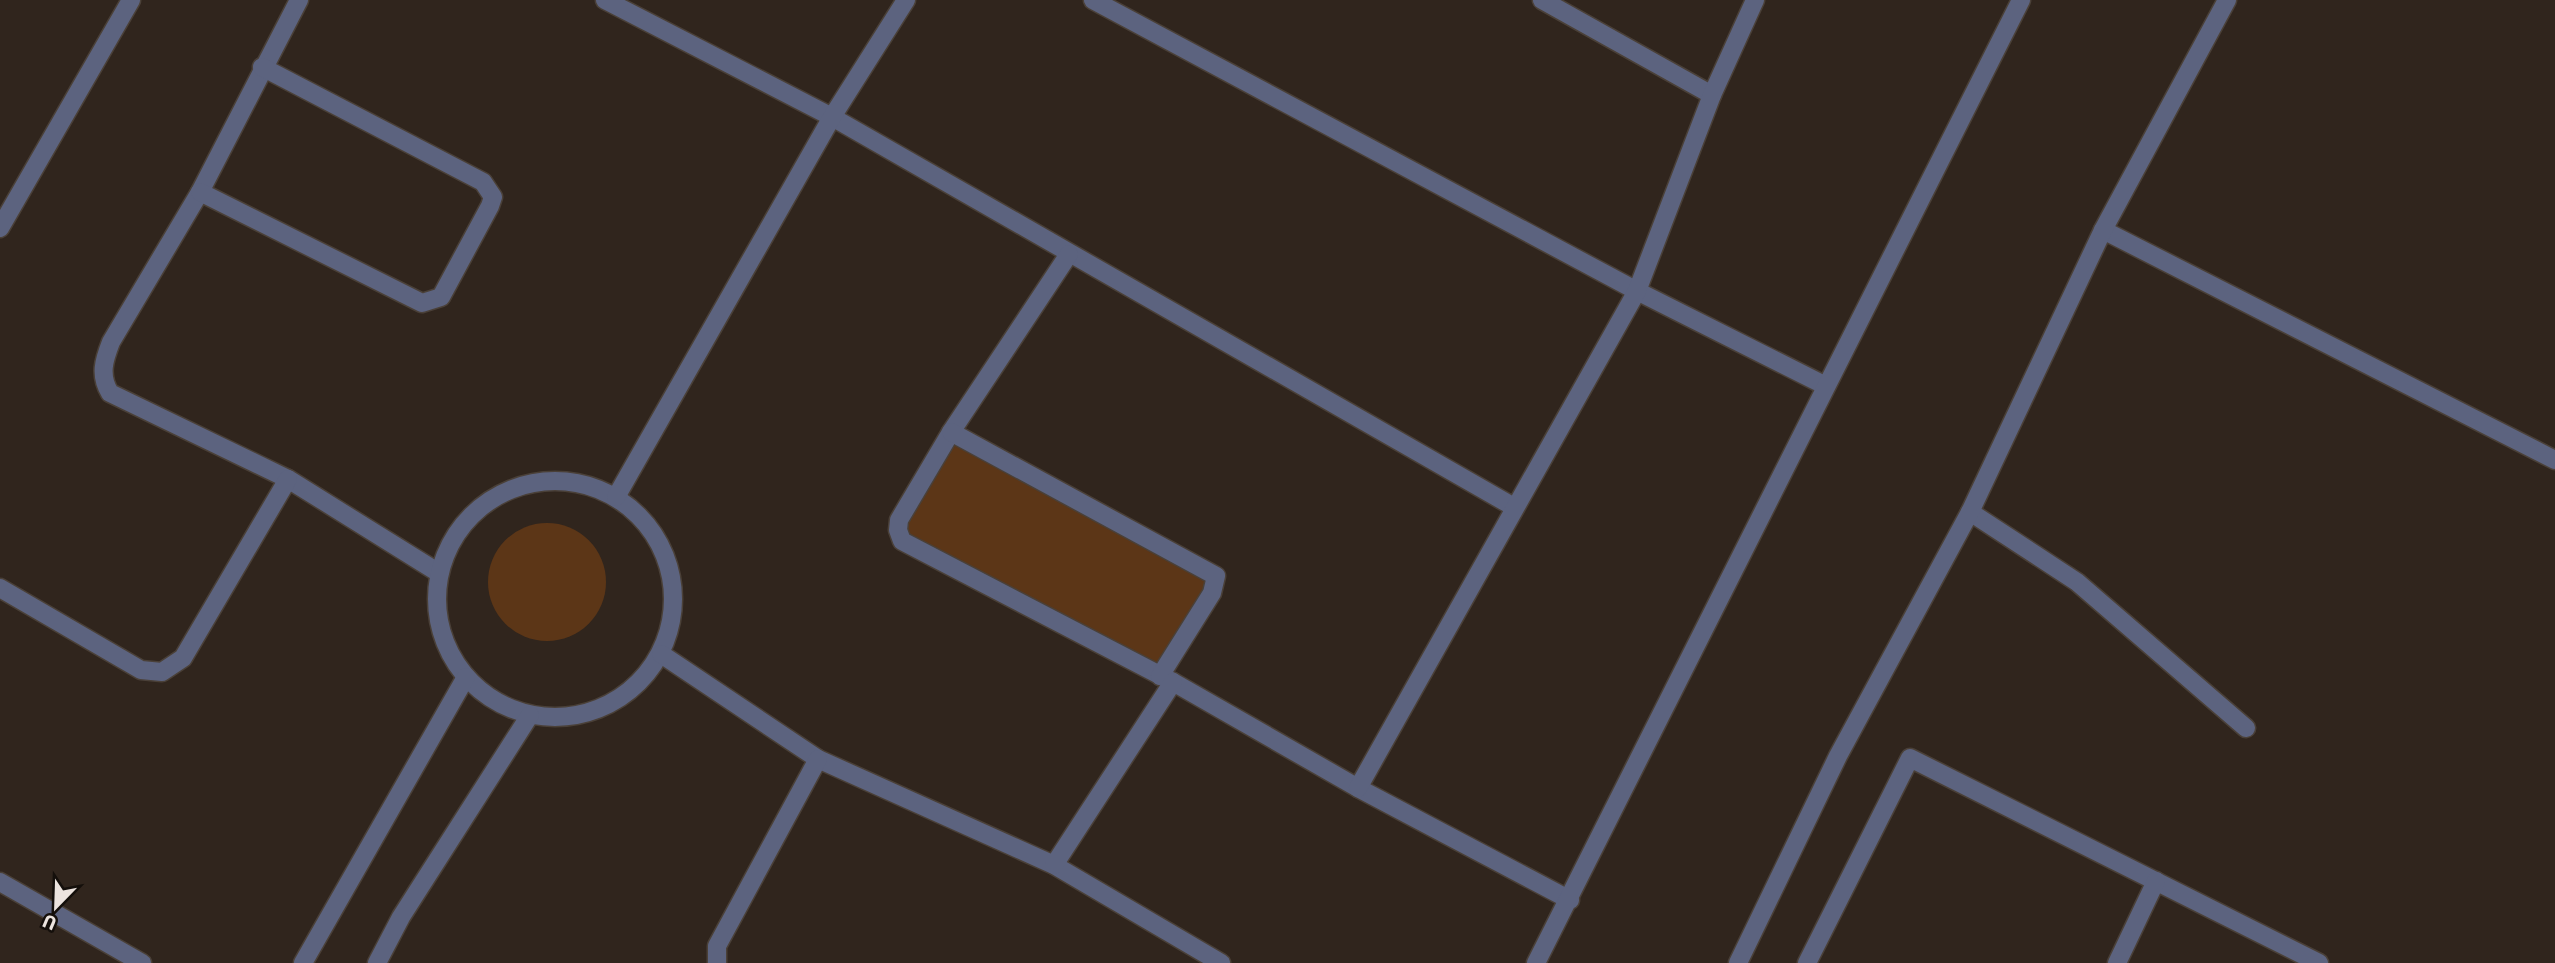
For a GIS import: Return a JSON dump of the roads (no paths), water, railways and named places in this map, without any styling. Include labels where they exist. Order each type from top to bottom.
[{"type":"street","points":[[2,222],[131,0]]},
{"type":"street","points":[[299,0],[262,67],[200,192],[111,342],[103,368],[103,382],[110,393],[288,479],[439,573]]},
{"type":"street","points":[[605,0],[832,117],[1514,508]]},
{"type":"street","points":[[616,497],[832,117],[906,0]]},
{"type":"street","points":[[1093,0],[1637,291],[1826,386]]},
{"type":"street","points":[[1542,0],[1712,95]]},
{"type":"street","points":[[1357,788],[1637,291],[1712,95],[1755,0]]},
{"type":"street","points":[[1536,963],[2021,0]]},
{"type":"street","points":[[1738,963],[1838,756],[1970,512],[2103,230],[2228,0]]},
{"type":"street","points":[[200,192],[422,303],[441,297],[490,206],[493,197],[484,182],[262,67]]},
{"type":"street","points":[[2103,230],[2555,460]]},
{"type":"street","points":[[1069,254],[951,432],[899,520],[898,530],[902,541],[1167,679],[1357,788],[1570,900]]},
{"type":"street","points":[[951,432],[1216,576],[1212,593],[1167,679],[1054,865]]},
{"type":"street","points":[[0,588],[141,670],[162,672],[183,658],[288,479]]},
{"type":"street","points":[[544,481],[581,483],[616,497],[649,527],[669,566],[673,611],[661,654],[638,684],[606,706],[569,716],[530,715],[495,701],[466,677],[446,646],[436,610],[439,573],[452,538],[476,510],[507,490],[544,481]]},
{"type":"street","points":[[1970,512],[2077,582],[2246,727]]},
{"type":"street","points":[[661,654],[818,759],[1054,865],[1221,963]]},
{"type":"street","points":[[303,963],[466,677]]},
{"type":"street","points":[[377,963],[401,918],[530,715]]},
{"type":"street","points":[[1807,963],[1910,758],[2319,963]]},
{"type":"street","points":[[717,963],[717,946],[818,759]]},
{"type":"street","points":[[2117,963],[2157,881]]},
{"type":"street","points":[[0,882],[142,963]]}]
